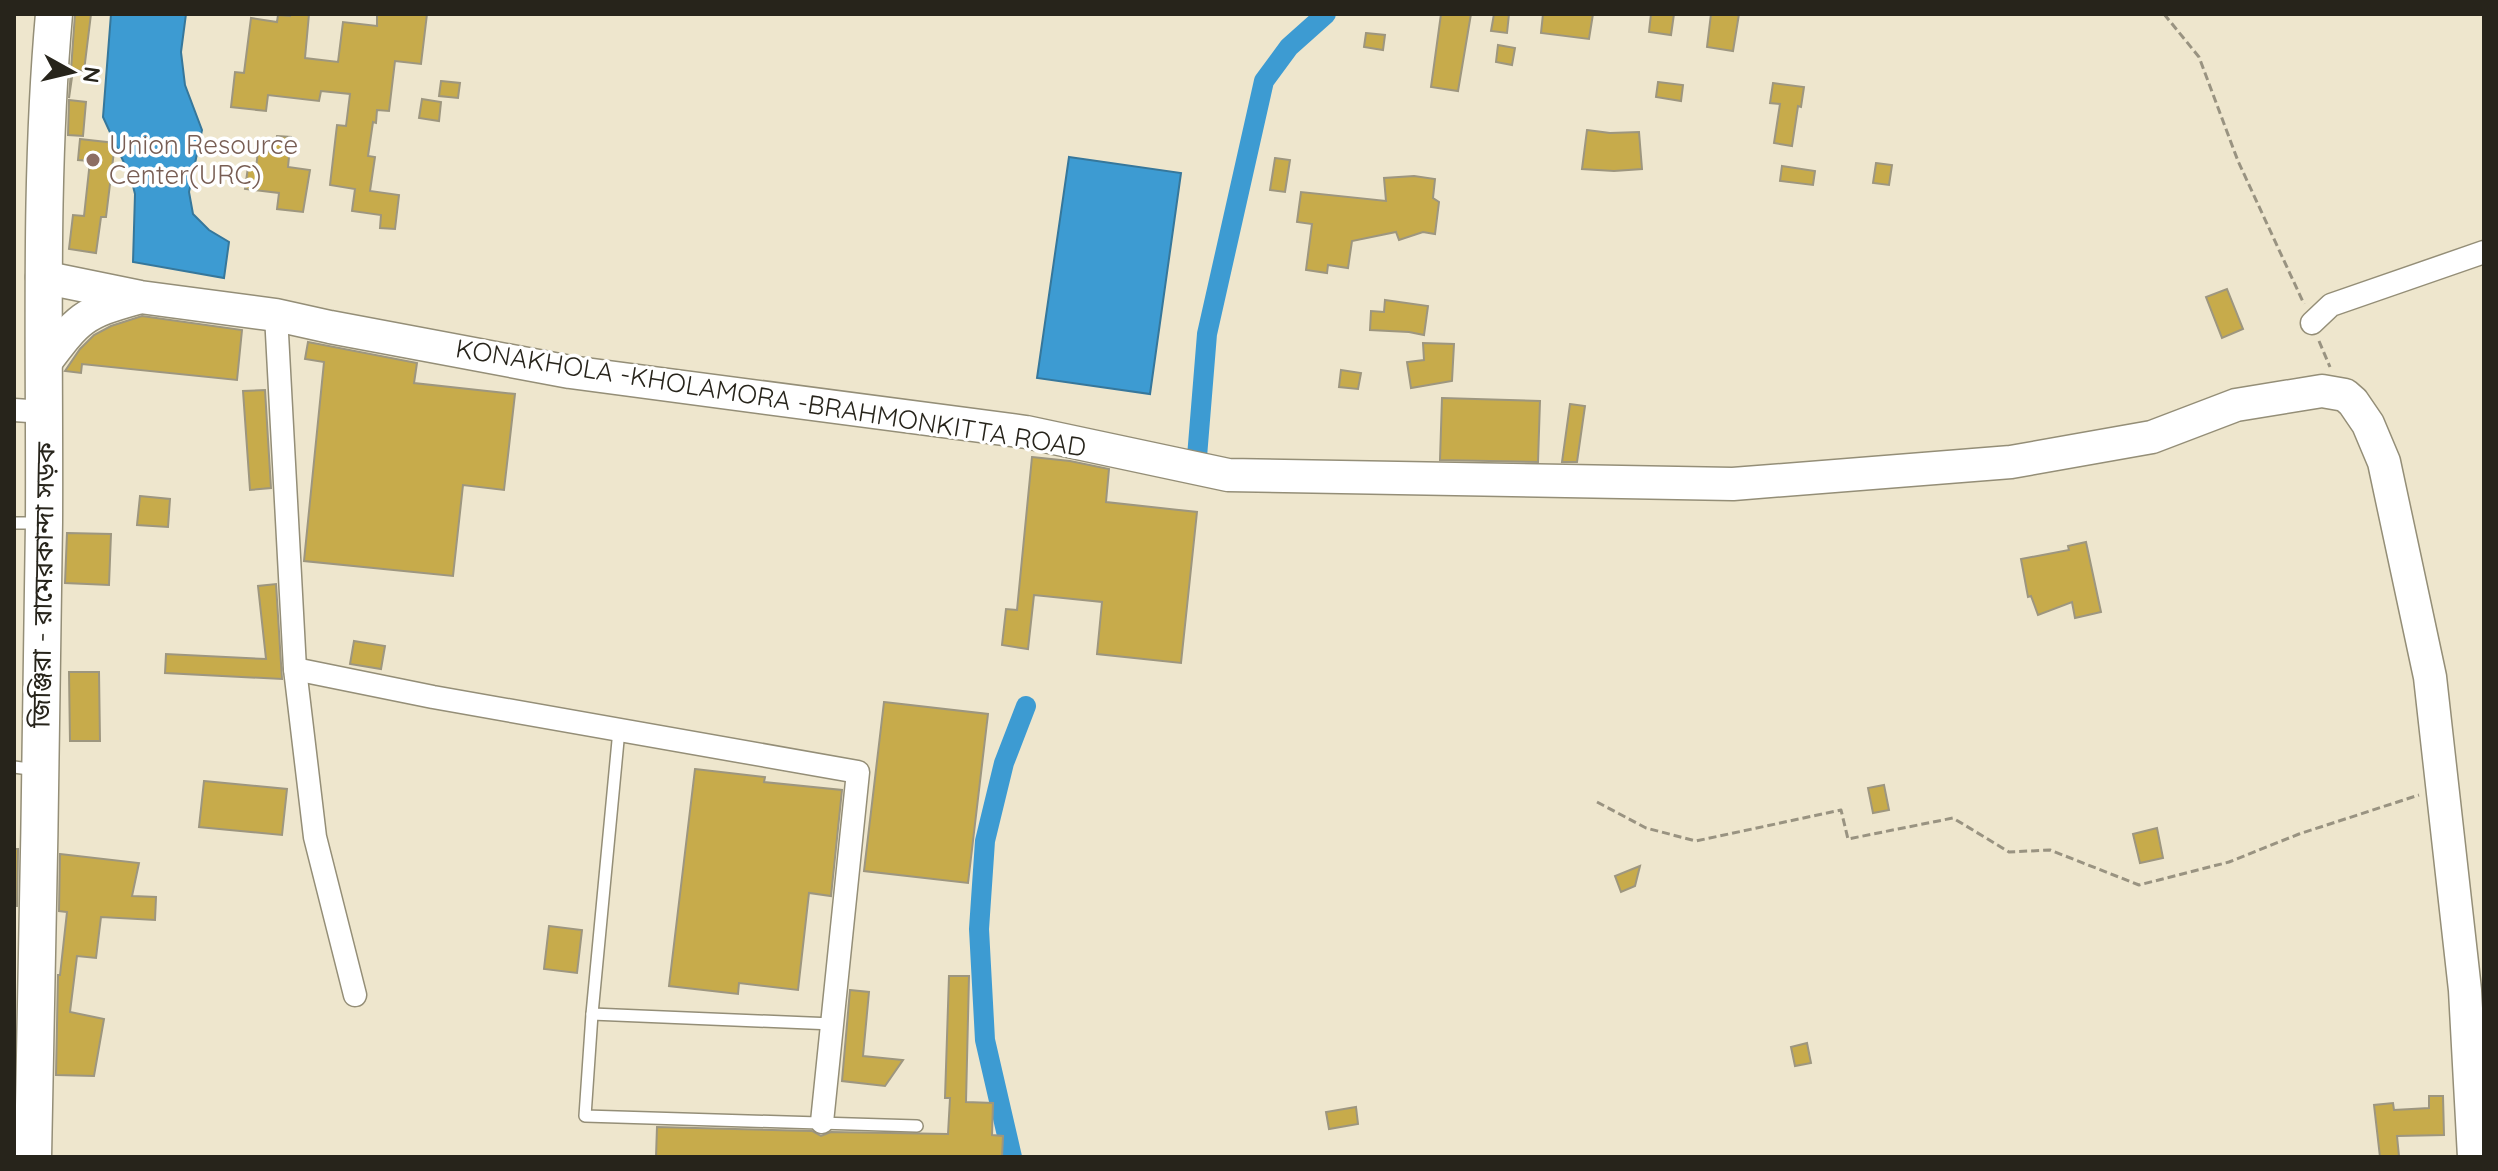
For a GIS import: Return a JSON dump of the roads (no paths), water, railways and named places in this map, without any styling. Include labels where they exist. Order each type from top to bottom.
[{"type":"main road","name":"জিঞ্জিরা - রামেরকান্দা সড়ক","points":[[33,1157],[27,768],[29,411],[44,364],[42,277],[46,102],[54,14]]},
{"type":"main road","name":"KONAKHOLA -KHOLAMORA -BRAHMONKITTA ROAD","points":[[42,277],[140,297],[276,315],[570,372],[1026,432],[1228,475],[1733,484],[2011,462],[2152,437],[2236,405],[2309,392],[2345,395],[2368,424],[2384,462],[2430,677],[2465,990],[2474,1157]]},
{"type":"main road","points":[[44,364],[78,321],[96,309],[140,297]]},
{"type":"street","points":[[2312,323],[2331,305],[2484,252]]},
{"type":"street","points":[[276,315],[295,669],[315,837],[355,995]]},
{"type":"street","points":[[295,669],[858,772],[822,1122]]},
{"type":"lane","points":[[619,730],[585,1116],[917,1126]]},
{"type":"lane","points":[[592,1014],[833,1024]]},
{"type":"water","points":[[111,14],[186,14],[181,52],[185,85],[202,130],[189,192],[193,214],[209,230],[229,242],[224,278],[133,262],[135,194],[131,178],[103,117]]},
{"type":"water","points":[[1069,157],[1181,173],[1150,394],[1037,378]]},
{"type":"waterway","points":[[1196,469],[1207,334],[1264,81],[1289,47],[1326,14]]},
{"type":"waterway","points":[[1012,1157],[985,1040],[979,929],[985,841],[1004,763],[1026,706]]},
{"type":"place","name":"Union Resource Center(URC)","points":[[93,160]]}]
